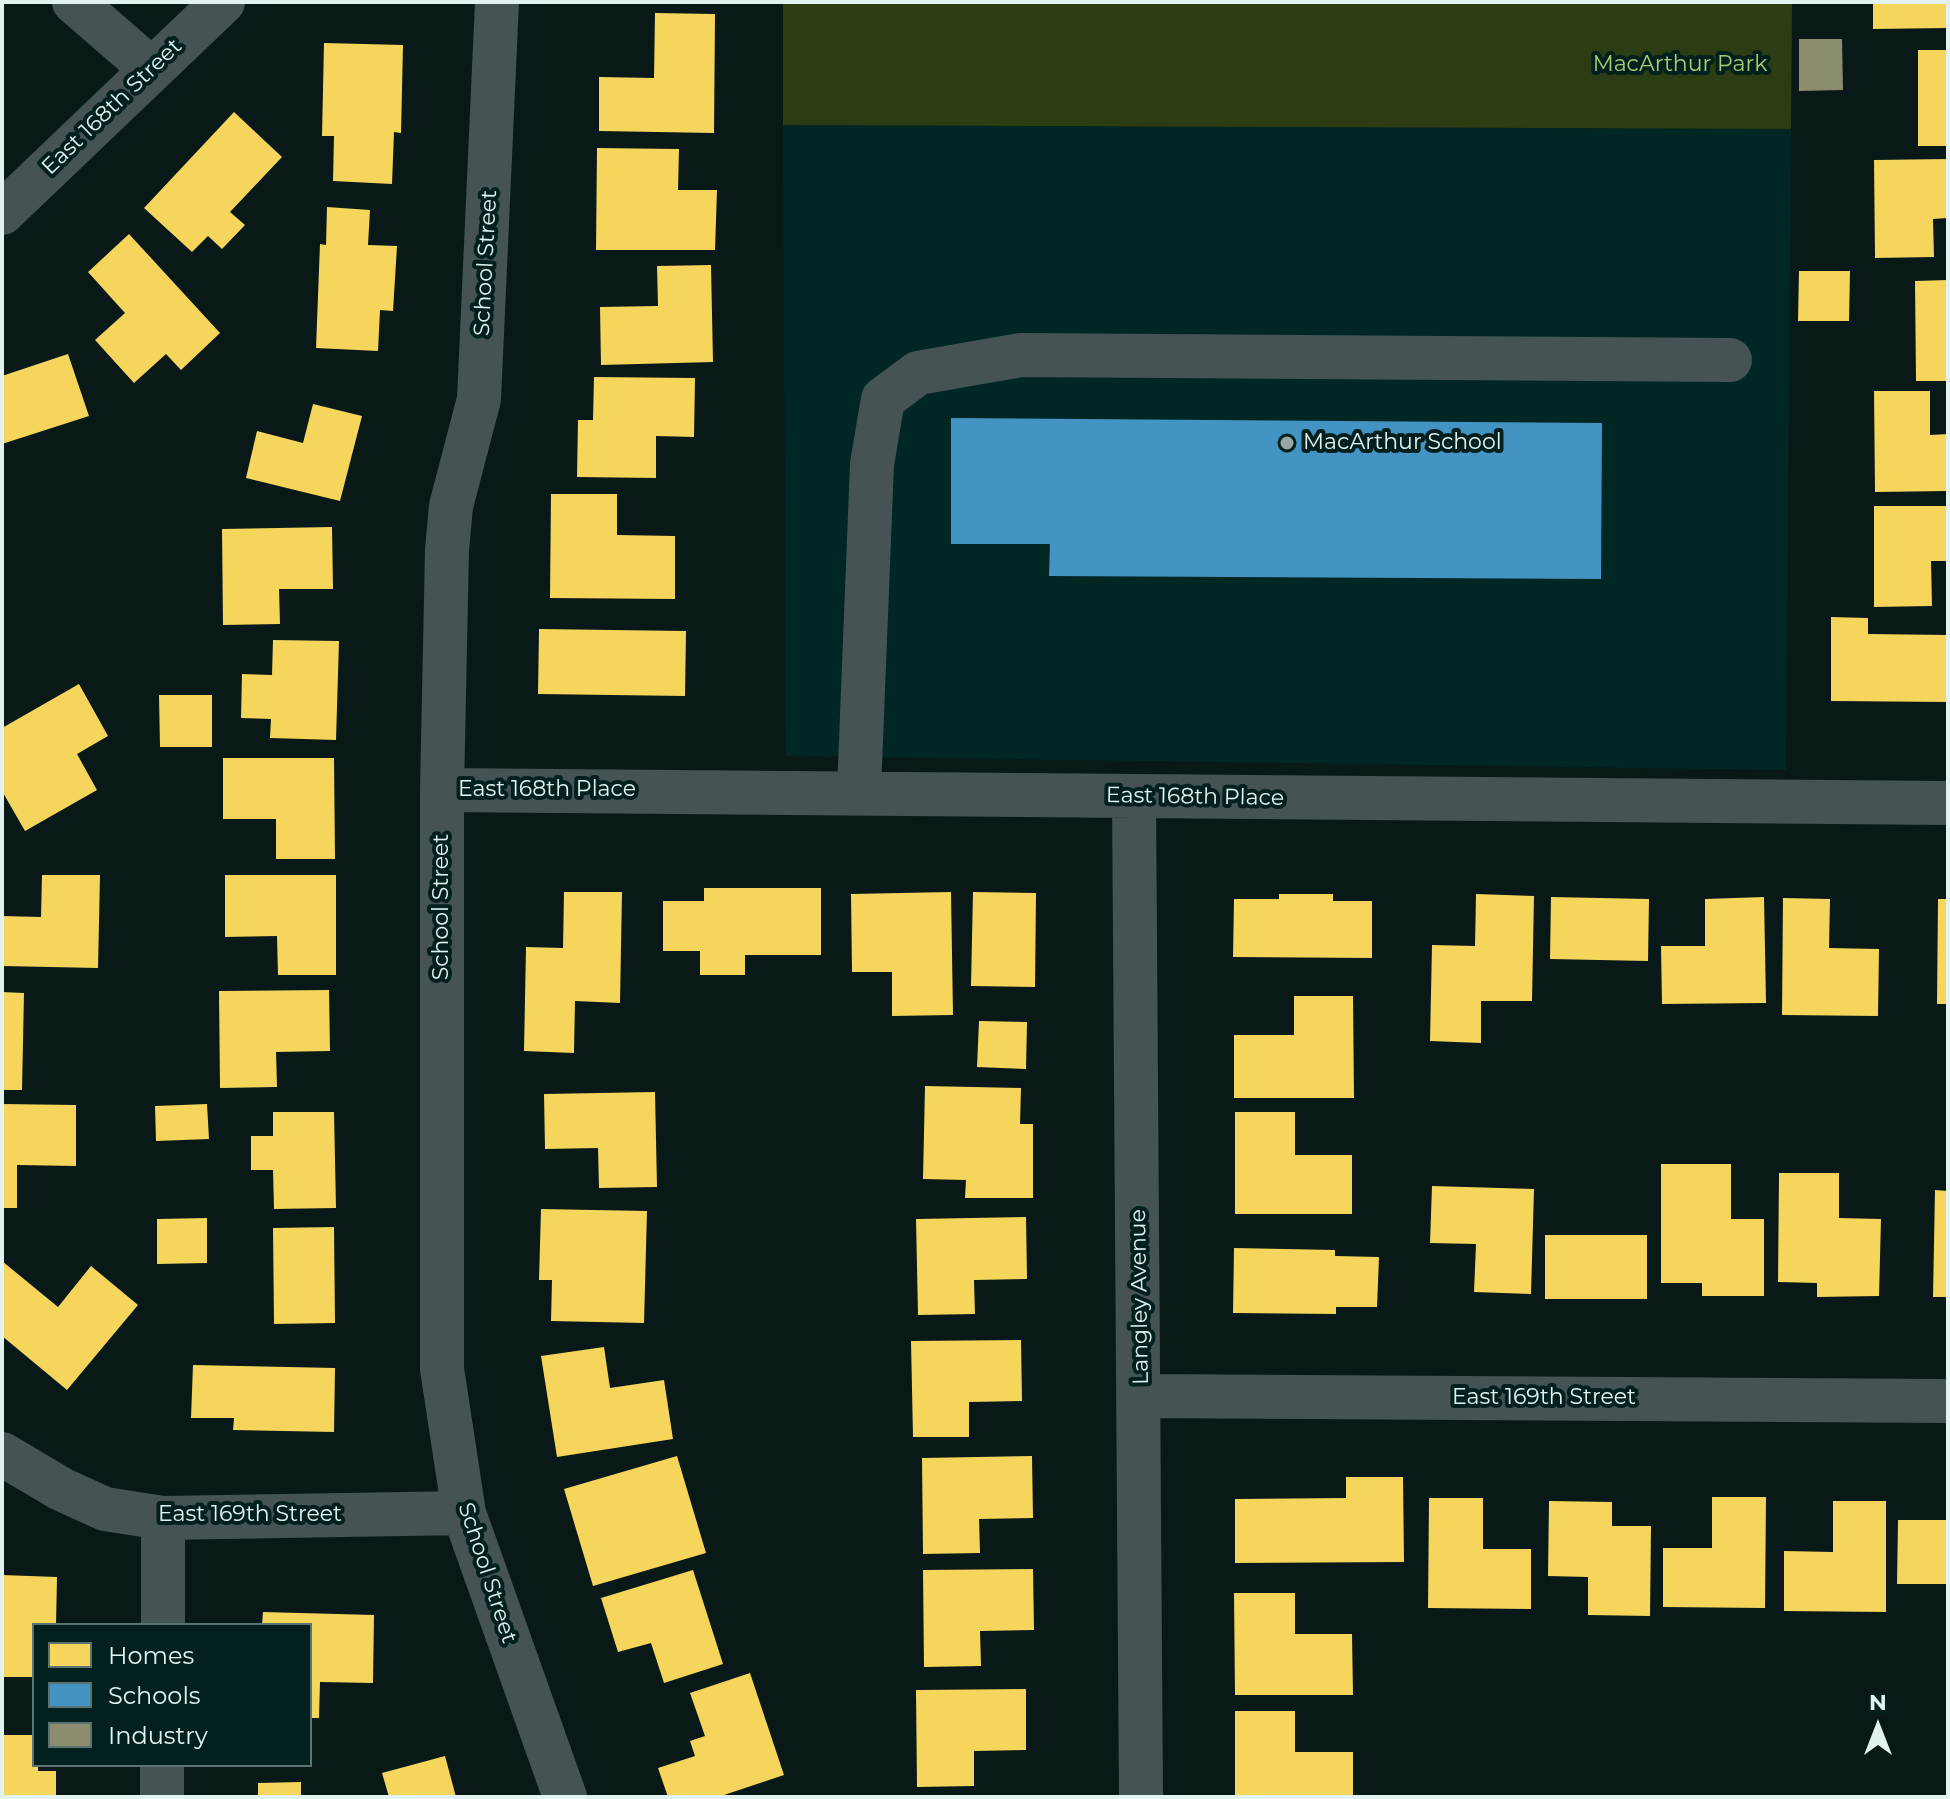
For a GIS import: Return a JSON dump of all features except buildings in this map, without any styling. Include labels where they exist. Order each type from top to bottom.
[{"type":"street","points":[[74,2],[150,68]]},
{"type":"street","name":"East 168th Street","points":[[2,213],[150,68],[223,2]]},
{"type":"street","name":"School Street","points":[[497,2],[479,399],[451,506],[447,550],[442,790],[442,1369],[464,1513],[565,1797]]},
{"type":"street","points":[[859,791],[872,464],[883,399],[918,373],[1021,355],[1730,360]]},
{"type":"street","name":"East 168th Place","points":[[442,790],[859,791],[1134,797],[1948,803]]},
{"type":"street","name":"Langley Avenue","points":[[1134,797],[1141,1396],[1141,1797]]},
{"type":"street","name":"East 169th Street","points":[[1141,1396],[1948,1401]]},
{"type":"street","name":"East 169th Street","points":[[2,1454],[61,1489],[105,1509],[163,1518],[464,1513]]},
{"type":"street","points":[[163,1518],[163,1623]]},
{"type":"street","points":[[162,1767],[162,1797]]},
{"type":"shaded area","name":"MacArthur School","points":[[783,125],[1791,129],[1786,770],[786,756]]},
{"type":"green space","name":"MacArthur Park","points":[[783,2],[1792,2],[1791,129],[783,125]]},
{"type":"place","name":"MacArthur School","points":[[1287,443]]}]
